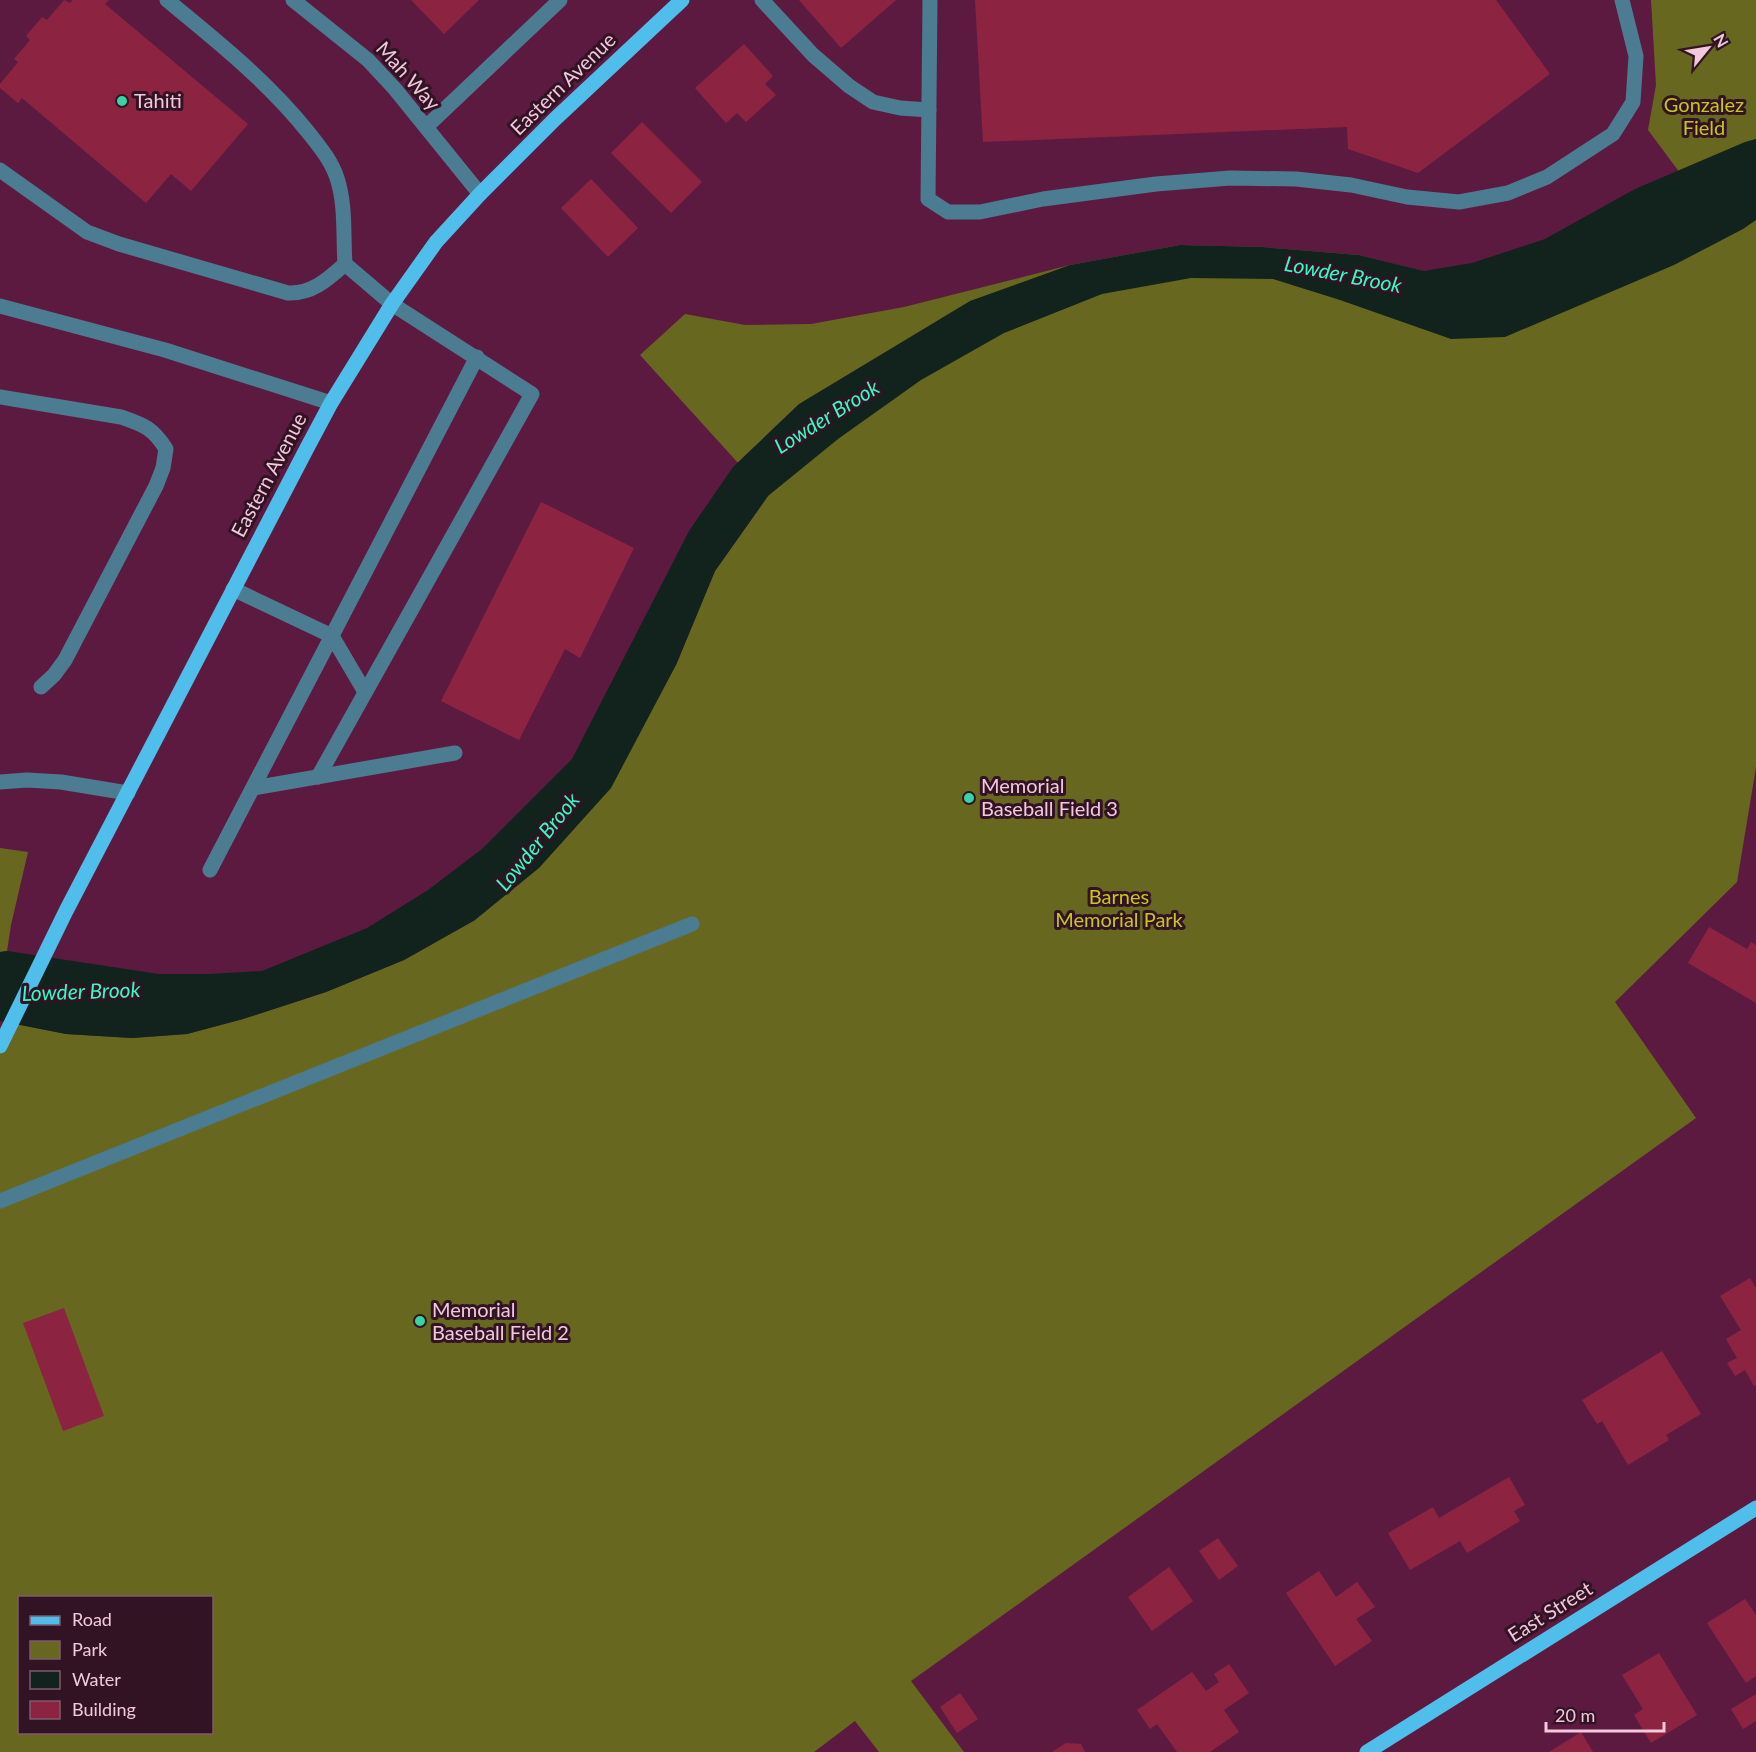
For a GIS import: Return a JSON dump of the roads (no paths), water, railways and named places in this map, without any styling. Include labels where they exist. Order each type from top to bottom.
[{"type":"main road","name":"Eastern Avenue","points":[[2,1043],[66,911],[331,403],[392,304],[436,242],[480,194],[555,119],[682,0]]},
{"type":"main road","name":"East Street","points":[[1367,1752],[1756,1508]]},
{"type":"street","points":[[167,0],[264,82],[329,159],[340,188],[345,264],[392,304],[532,394],[318,777]]},
{"type":"street","name":"Mah Way","points":[[293,0],[368,60],[395,89],[480,194]]},
{"type":"street","points":[[426,127],[560,0]]},
{"type":"street","points":[[762,0],[813,54],[849,86],[873,102],[900,108],[929,110]]},
{"type":"street","points":[[930,0],[928,199],[948,212],[980,212],[1133,187],[1230,178],[1296,179],[1351,185],[1407,197],[1459,202],[1508,194],[1547,177],[1613,134],[1633,102],[1636,56],[1622,0]]},
{"type":"street","points":[[0,170],[87,232],[119,244],[288,293],[299,293],[316,287],[345,264]]},
{"type":"street","points":[[0,306],[165,350],[331,403]]},
{"type":"street","points":[[210,870],[477,357]]},
{"type":"street","points":[[0,397],[120,417],[139,423],[156,434],[166,449],[163,468],[156,486],[106,582],[65,660],[41,687]]},
{"type":"street","points":[[233,589],[332,636],[365,692]]},
{"type":"street","points":[[253,788],[455,753]]},
{"type":"street","points":[[0,782],[27,780],[61,782],[128,793]]},
{"type":"street","points":[[0,1201],[692,924]]},
{"type":"water","name":"Lowder Brook","points":[[1756,139],[1756,220],[1674,265],[1505,337],[1451,339],[1273,279],[1191,278],[1102,294],[1004,333],[921,380],[838,439],[768,496],[715,571],[676,665],[611,788],[539,868],[475,920],[404,960],[326,992],[243,1019],[187,1034],[132,1038],[66,1034],[0,1021],[0,952],[7,951],[159,974],[262,971],[367,928],[428,890],[482,849],[572,759],[689,531],[733,467],[799,404],[970,301],[1070,265],[1180,245],[1262,247],[1359,255],[1424,271],[1472,263],[1545,239],[1635,189]]},
{"type":"place","name":"Tahiti","points":[[122,101]]},
{"type":"place","name":"Memorial Baseball Field 3","points":[[969,798]]},
{"type":"place","name":"Memorial Baseball Field 2","points":[[420,1321]]},
{"type":"park label","name":"Gonzalez Field","points":[[1704,116]]},
{"type":"park label","name":"Barnes Memorial Park","points":[[1119,908]]}]
